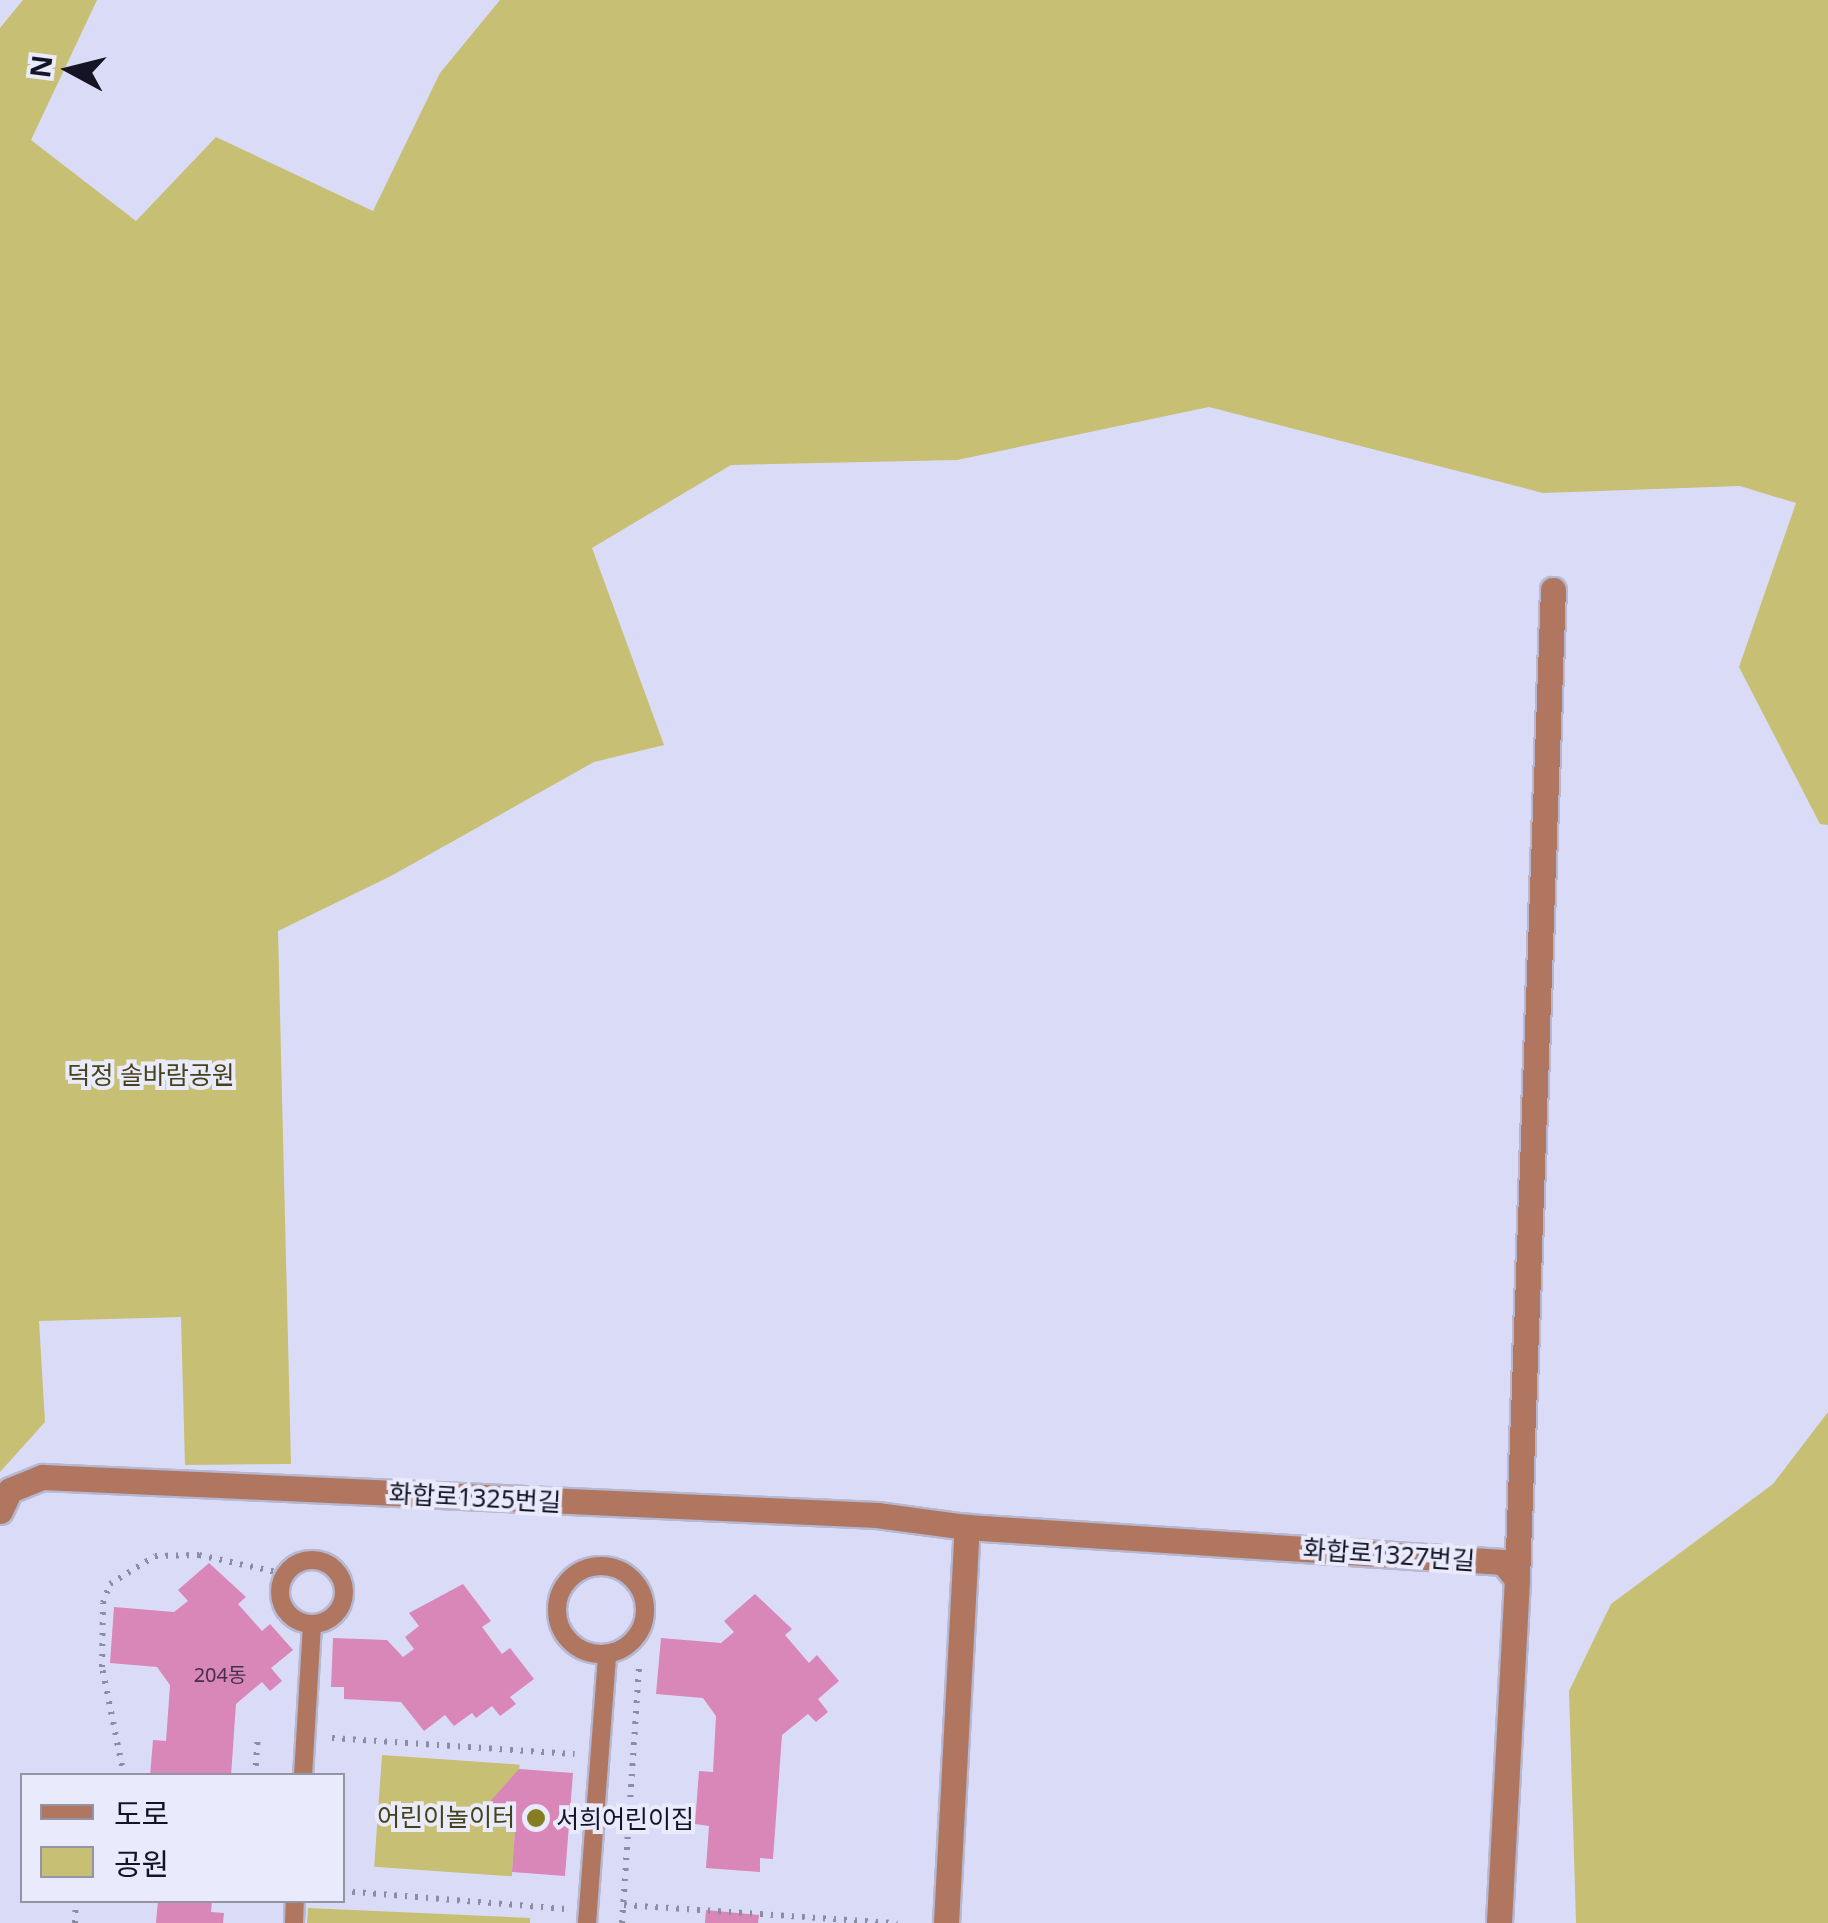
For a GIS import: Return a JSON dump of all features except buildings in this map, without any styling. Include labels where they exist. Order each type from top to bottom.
[{"type":"street","points":[[1500,1923],[1517,1579],[1553,590]]},
{"type":"street","name":"화합로1325번길","points":[[0,1510],[10,1490],[43,1476],[876,1516],[966,1528]]},
{"type":"street","points":[[946,1923],[966,1528]]},
{"type":"street","name":"화합로1327번길","points":[[966,1528],[1496,1561],[1510,1565],[1517,1579]]},
{"type":"lane","points":[[314,1560],[340,1576],[341,1606],[312,1624],[284,1606],[285,1574],[314,1560]]},
{"type":"lane","points":[[593,1567],[633,1579],[645,1604],[640,1631],[607,1654],[578,1648],[560,1624],[568,1582],[593,1567]]},
{"type":"lane","points":[[303,1773],[312,1624]]},
{"type":"lane","points":[[587,1923],[607,1654]]},
{"type":"path","points":[[123,1773],[102,1667],[103,1603],[110,1584],[155,1556],[199,1555],[285,1574]]},
{"type":"path","points":[[622,1923],[639,1668]]},
{"type":"path","points":[[255,1773],[258,1734]]},
{"type":"path","points":[[305,1736],[582,1755],[580,1774]]},
{"type":"path","points":[[570,1923],[572,1890]]},
{"type":"path","points":[[345,1891],[571,1909]]},
{"type":"path","points":[[624,1904],[896,1923]]},
{"type":"green space","name":"덕정 솔바람공원","points":[[23,0],[97,0],[31,140],[136,221],[216,137],[373,211],[440,73],[500,0],[1828,0],[1828,825],[1820,824],[1739,667],[1796,503],[1740,486],[1543,493],[1209,407],[957,460],[731,465],[592,548],[664,745],[594,762],[391,876],[278,931],[291,1464],[185,1465],[181,1317],[39,1321],[45,1422],[0,1472],[0,28]]},
{"type":"green space","points":[[1828,1412],[1828,1923],[1576,1923],[1569,1691],[1611,1604],[1773,1484]]},
{"type":"green space","name":"어린이놀이터","points":[[382,1755],[520,1765],[512,1876],[374,1867]]},
{"type":"green space","points":[[308,1908],[530,1918],[530,1923],[307,1923]]},
{"type":"place","name":"서희어린이집","points":[[536,1818]]}]
